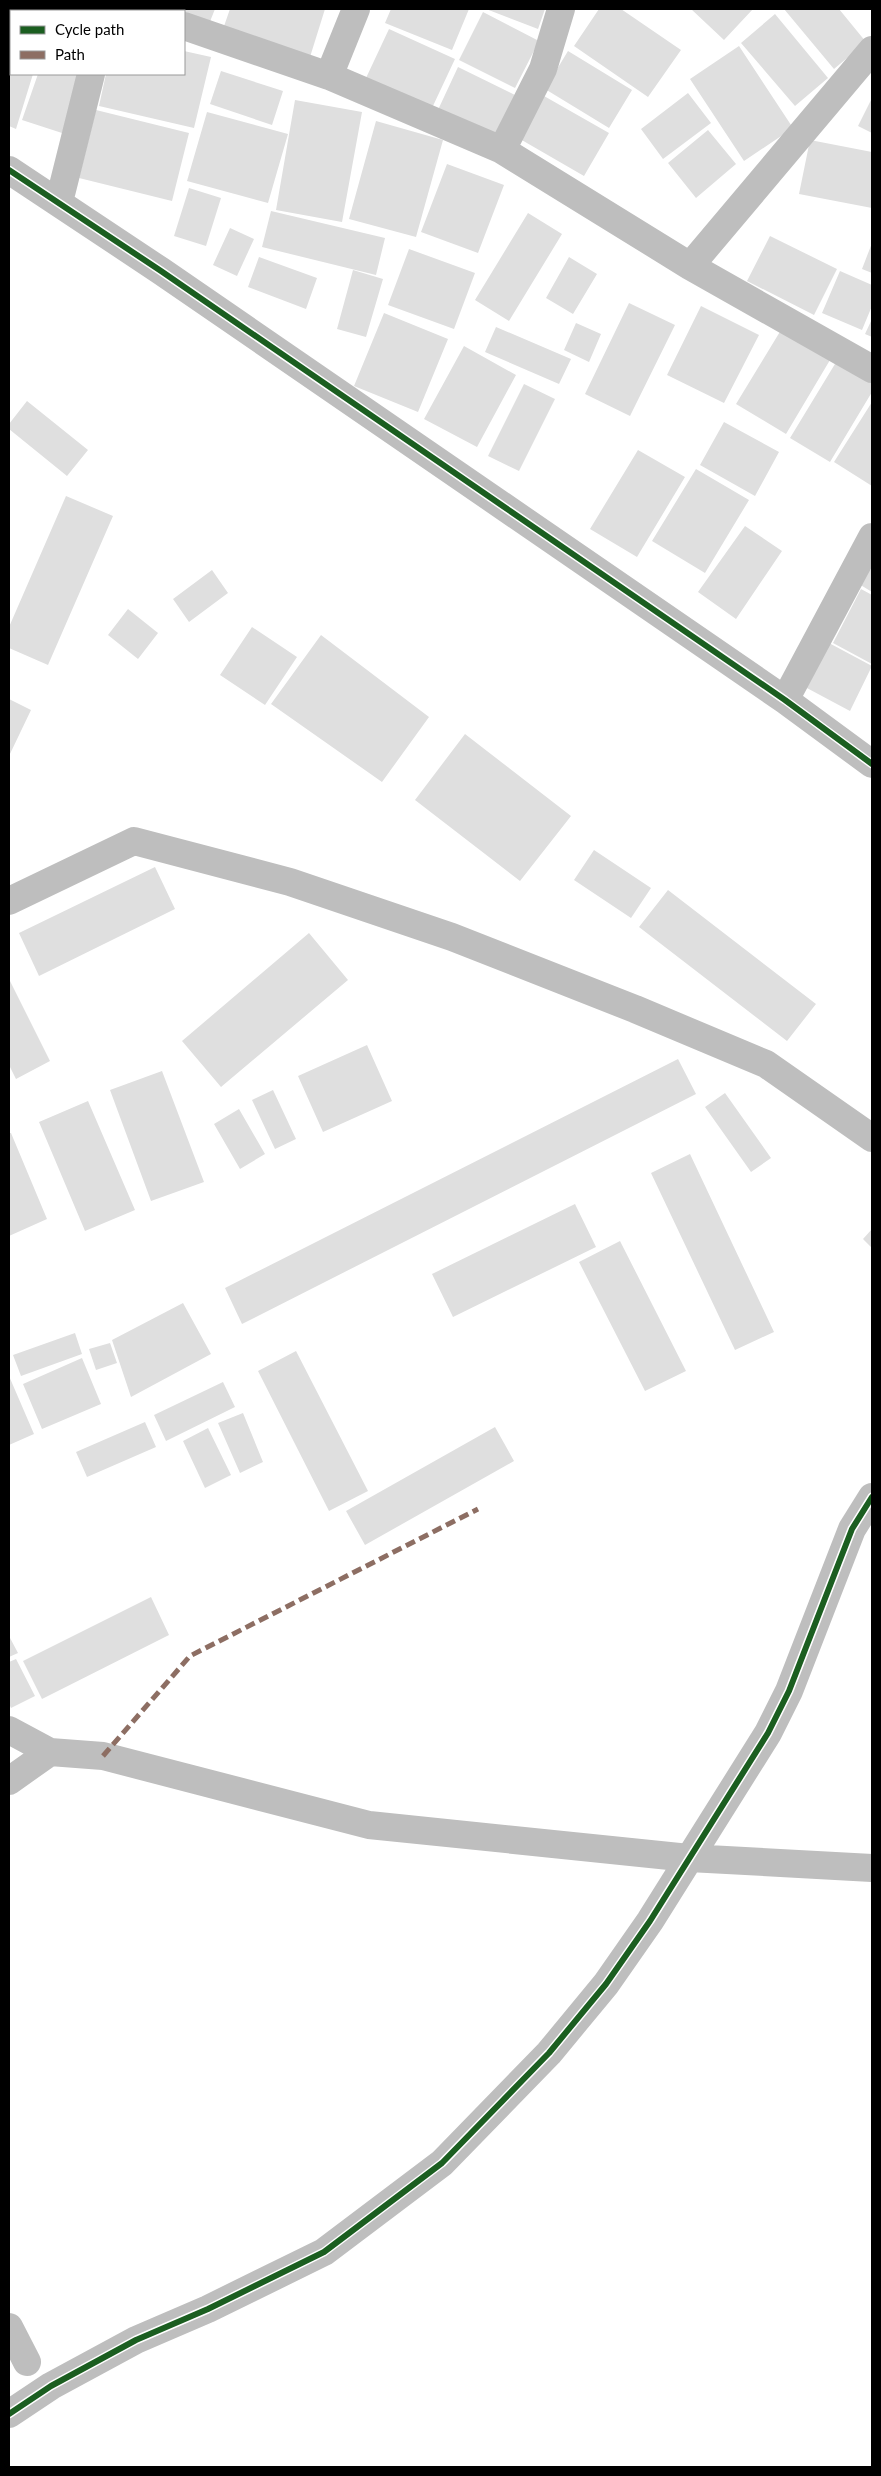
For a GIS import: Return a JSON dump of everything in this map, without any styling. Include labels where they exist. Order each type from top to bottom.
[{"type":"street","points":[[329,76],[356,9]]},
{"type":"street","points":[[502,150],[543,69],[561,9]]},
{"type":"street","points":[[185,26],[329,76],[502,150],[690,266],[872,369]]},
{"type":"street","points":[[690,266],[872,50]]},
{"type":"street","points":[[59,202],[91,75]]},
{"type":"street","points":[[9,170],[59,202],[785,700],[872,764]]},
{"type":"street","points":[[785,700],[872,537]]},
{"type":"street","points":[[9,901],[134,841],[290,882],[461,940],[635,1009],[766,1064],[872,1138]]},
{"type":"street","points":[[9,2414],[51,2386],[136,2340],[208,2309],[324,2252],[442,2163],[549,2053],[606,1984],[650,1921],[768,1734],[789,1690],[852,1529],[872,1497]]},
{"type":"street","points":[[9,1730],[50,1752],[103,1756],[369,1825],[689,1858],[872,1868]]},
{"type":"street","points":[[9,1781],[50,1752]]},
{"type":"street","points":[[9,2327],[27,2362]]},
{"type":"building","points":[[21,9],[90,9],[90,10]]},
{"type":"building","points":[[168,9],[215,9],[209,24],[185,15],[185,10]]},
{"type":"building","points":[[230,9],[325,9],[310,57],[223,29]]},
{"type":"building","points":[[391,9],[469,9],[452,50],[385,23]]},
{"type":"building","points":[[486,9],[545,9],[538,29]]},
{"type":"building","points":[[599,9],[621,9],[681,50],[648,97],[574,46]]},
{"type":"building","points":[[691,9],[753,9],[724,40]]},
{"type":"building","points":[[784,9],[839,9],[866,42],[834,69]]},
{"type":"building","points":[[483,12],[539,41],[515,88],[459,60]]},
{"type":"building","points":[[775,14],[828,78],[795,106],[741,43]]},
{"type":"building","points":[[389,29],[455,59],[432,108],[366,78]]},
{"type":"building","points":[[739,46],[793,128],[744,161],[690,79]]},
{"type":"building","points":[[9,47],[10,75],[33,75],[16,129],[9,126]]},
{"type":"building","points":[[185,51],[211,57],[194,128],[99,106],[106,75],[185,75]]},
{"type":"building","points":[[568,51],[632,90],[609,128],[545,89]]},
{"type":"building","points":[[458,67],[515,95],[494,140],[437,112]]},
{"type":"building","points":[[221,71],[283,91],[272,125],[210,104]]},
{"type":"building","points":[[38,75],[82,75],[62,133],[22,120]]},
{"type":"building","points":[[688,93],[711,123],[663,159],[641,129]]},
{"type":"building","points":[[544,96],[609,133],[584,176],[520,139]]},
{"type":"building","points":[[872,98],[872,133],[858,126]]},
{"type":"building","points":[[295,100],[362,112],[342,222],[276,210]]},
{"type":"building","points":[[96,110],[189,133],[172,201],[79,178]]},
{"type":"building","points":[[207,112],[288,134],[268,203],[187,181]]},
{"type":"building","points":[[376,121],[443,140],[416,237],[349,219]]},
{"type":"building","points":[[708,130],[736,164],[696,198],[668,163]]},
{"type":"building","points":[[810,140],[872,152],[872,208],[799,194]]},
{"type":"building","points":[[447,164],[504,185],[478,253],[421,232]]},
{"type":"building","points":[[189,188],[221,198],[206,246],[174,236]]},
{"type":"building","points":[[271,211],[385,238],[376,275],[262,247]]},
{"type":"building","points":[[528,213],[562,234],[509,321],[475,300]]},
{"type":"building","points":[[230,228],[254,239],[237,276],[213,265]]},
{"type":"building","points":[[770,236],[837,269],[814,315],[747,281]]},
{"type":"building","points":[[872,243],[872,273],[862,269]]},
{"type":"building","points":[[409,249],[475,273],[454,329],[388,305]]},
{"type":"building","points":[[259,257],[317,278],[306,309],[248,287]]},
{"type":"building","points":[[569,257],[597,274],[573,314],[546,298]]},
{"type":"building","points":[[353,270],[383,279],[366,337],[337,329]]},
{"type":"building","points":[[840,271],[872,285],[872,306],[862,330],[822,313]]},
{"type":"building","points":[[629,303],[675,325],[630,416],[585,394]]},
{"type":"building","points":[[701,306],[759,335],[724,403],[667,375]]},
{"type":"building","points":[[384,313],[448,339],[418,412],[354,386]]},
{"type":"building","points":[[872,319],[872,337],[865,334]]},
{"type":"building","points":[[576,323],[601,334],[589,362],[564,350]]},
{"type":"building","points":[[496,327],[571,359],[559,384],[485,352]]},
{"type":"building","points":[[781,330],[830,360],[786,434],[736,404]]},
{"type":"building","points":[[464,346],[516,375],[477,447],[424,419]]},
{"type":"building","points":[[838,359],[872,380],[872,392],[830,462],[790,438]]},
{"type":"building","points":[[524,384],[555,399],[519,471],[488,456]]},
{"type":"building","points":[[27,401],[88,450],[67,476],[9,429],[9,424]]},
{"type":"building","points":[[872,402],[872,486],[834,462]]},
{"type":"building","points":[[724,422],[779,452],[755,496],[700,465]]},
{"type":"building","points":[[638,450],[685,477],[637,557],[590,529]]},
{"type":"building","points":[[696,469],[749,500],[705,573],[652,541]]},
{"type":"building","points":[[66,496],[113,516],[48,665],[9,648],[9,627]]},
{"type":"building","points":[[745,526],[782,551],[736,619],[698,592]]},
{"type":"building","points":[[872,561],[872,592],[859,584]]},
{"type":"building","points":[[212,570],[228,593],[189,622],[173,599]]},
{"type":"building","points":[[861,589],[872,595],[872,664],[833,643]]},
{"type":"building","points":[[128,609],[158,633],[138,659],[108,635]]},
{"type":"building","points":[[252,627],[297,657],[265,705],[220,675]]},
{"type":"building","points":[[321,635],[429,717],[382,782],[271,704]]},
{"type":"building","points":[[829,643],[872,666],[850,711],[805,687]]},
{"type":"building","points":[[9,699],[31,710],[9,756]]},
{"type":"building","points":[[465,734],[571,816],[520,881],[415,800]]},
{"type":"building","points":[[594,850],[651,888],[631,918],[574,880]]},
{"type":"building","points":[[155,867],[175,909],[39,976],[19,933]]},
{"type":"building","points":[[668,890],[816,1004],[787,1041],[639,927]]},
{"type":"building","points":[[309,933],[348,980],[221,1087],[182,1041]]},
{"type":"building","points":[[9,979],[50,1061],[16,1079],[9,1065]]},
{"type":"building","points":[[367,1045],[392,1101],[323,1132],[298,1076]]},
{"type":"building","points":[[678,1059],[696,1094],[242,1324],[225,1288]]},
{"type":"building","points":[[162,1071],[204,1182],[151,1201],[110,1090]]},
{"type":"building","points":[[273,1090],[296,1139],[275,1149],[252,1100]]},
{"type":"building","points":[[725,1093],[771,1158],[751,1172],[705,1107]]},
{"type":"building","points":[[88,1101],[135,1210],[85,1231],[39,1122]]},
{"type":"building","points":[[239,1109],[265,1154],[240,1169],[214,1124]]},
{"type":"building","points":[[9,1133],[11,1133],[47,1219],[9,1236]]},
{"type":"building","points":[[690,1154],[774,1332],[735,1350],[651,1173]]},
{"type":"building","points":[[575,1204],[596,1247],[453,1317],[432,1274]]},
{"type":"building","points":[[872,1229],[872,1248],[863,1239]]},
{"type":"building","points":[[620,1241],[686,1371],[645,1391],[579,1262]]},
{"type":"building","points":[[183,1303],[211,1354],[131,1397],[112,1340]]},
{"type":"building","points":[[75,1333],[82,1354],[21,1376],[13,1355]]},
{"type":"building","points":[[110,1343],[117,1363],[96,1370],[89,1349]]},
{"type":"building","points":[[296,1351],[368,1491],[329,1511],[258,1371]]},
{"type":"building","points":[[82,1358],[101,1404],[42,1429],[23,1384]]},
{"type":"building","points":[[9,1376],[34,1434],[9,1445]]},
{"type":"building","points":[[223,1382],[235,1407],[166,1441],[154,1415]]},
{"type":"building","points":[[243,1413],[263,1462],[240,1473],[218,1423]]},
{"type":"building","points":[[145,1422],[156,1447],[87,1477],[76,1452]]},
{"type":"building","points":[[495,1427],[514,1461],[365,1545],[346,1511]]},
{"type":"building","points":[[208,1428],[231,1475],[205,1488],[183,1441]]},
{"type":"building","points":[[151,1597],[169,1635],[42,1699],[23,1661]]},
{"type":"building","points":[[9,1636],[18,1653],[9,1657]]},
{"type":"building","points":[[16,1659],[35,1696],[11,1708],[9,1704],[9,1662]]},
{"type":"marked path","points":[[103,1756],[190,1656],[478,1509]]},
{"type":"cycle path","points":[[9,170],[161,271],[785,700],[872,764]]},
{"type":"cycle path","points":[[9,2414],[51,2386],[136,2340],[208,2309],[324,2252],[442,2163],[549,2053],[606,1984],[650,1921],[768,1733],[789,1691],[852,1529],[872,1497]]}]
